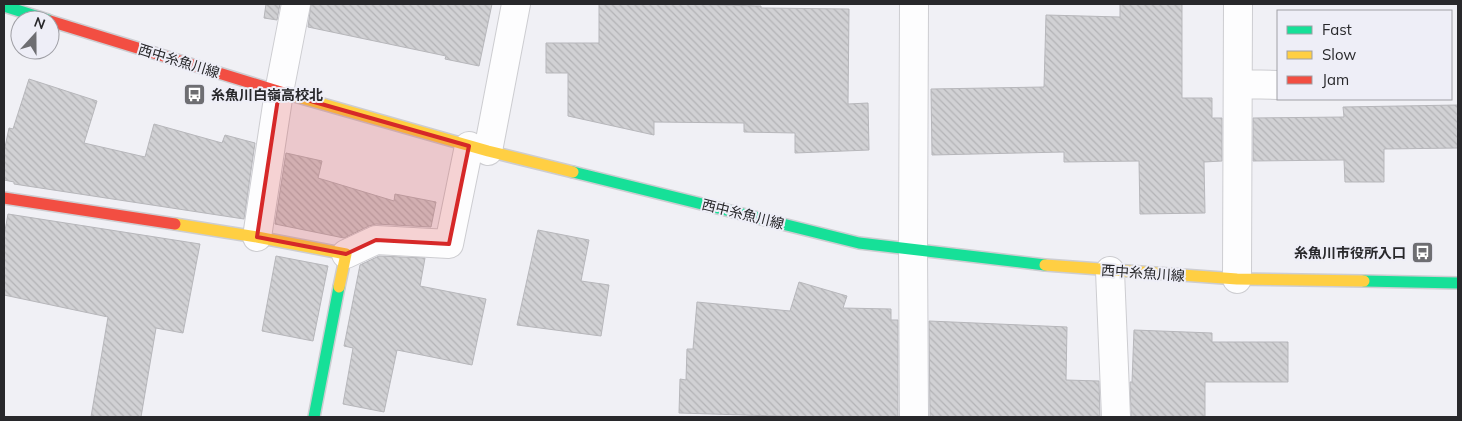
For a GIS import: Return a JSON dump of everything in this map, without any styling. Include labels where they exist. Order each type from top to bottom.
[{"type":"main road","name":"西中糸魚川線","points":[[4,6],[17,10]]},
{"type":"main road","name":"西中糸魚川線","points":[[60,23],[279,92],[479,149],[859,243],[1054,266],[1237,280],[1458,283]]},
{"type":"main road","points":[[4,198],[257,237],[346,254],[314,417]]},
{"type":"street","points":[[257,237],[279,92],[296,4]]},
{"type":"street","points":[[346,254],[376,240],[449,244],[479,149],[516,4]]},
{"type":"street","points":[[914,4],[914,417]]},
{"type":"street","points":[[1237,280],[1238,4]]},
{"type":"street","points":[[1238,84],[1277,85]]},
{"type":"street","points":[[1110,271],[1116,417]]},
{"type":"highlighted area","points":[[279,92],[469,146],[449,244],[376,240],[346,254],[257,237]]},
{"type":"building","points":[[266,4],[280,4],[277,20],[264,18]]},
{"type":"building","points":[[311,4],[492,4],[479,66],[445,59],[446,56],[308,27]]},
{"type":"building","points":[[599,4],[682,4],[761,6],[761,8],[849,9],[848,104],[868,103],[869,150],[795,153],[795,133],[744,132],[744,123],[654,122],[654,135],[568,116],[568,73],[546,73],[546,43],[599,43]]},
{"type":"building","points":[[1120,4],[1182,4],[1182,98],[1212,98],[1212,118],[1222,118],[1222,161],[1204,162],[1205,213],[1140,214],[1139,161],[1064,162],[1064,152],[932,155],[931,89],[1044,87],[1046,15],[1120,17]]},
{"type":"building","points":[[29,79],[97,101],[84,143],[145,157],[154,124],[222,143],[225,135],[255,143],[244,219],[14,184],[14,182],[4,180],[4,152],[9,128],[13,129]]},
{"type":"building","points":[[1458,105],[1458,148],[1384,149],[1384,182],[1345,182],[1344,160],[1253,161],[1253,118],[1344,117],[1343,107]]},
{"type":"building","points":[[286,153],[322,161],[318,178],[394,201],[395,194],[436,202],[431,227],[376,224],[344,238],[275,224]]},
{"type":"building","points":[[8,214],[200,244],[183,333],[156,328],[141,417],[91,417],[108,317],[4,295],[4,236]]},
{"type":"building","points":[[538,230],[589,240],[581,281],[609,285],[601,336],[517,325]]},
{"type":"building","points":[[276,256],[328,266],[313,341],[262,331]]},
{"type":"building","points":[[379,256],[425,258],[420,286],[486,299],[472,365],[397,350],[384,412],[343,404],[353,348],[344,346],[360,265]]},
{"type":"building","points":[[799,282],[847,296],[843,308],[891,309],[891,320],[898,320],[898,417],[808,417],[679,413],[680,379],[686,380],[687,349],[693,349],[697,302],[790,311]]},
{"type":"building","points":[[929,321],[1067,327],[1066,380],[1099,381],[1100,417],[930,417]]},
{"type":"building","points":[[1134,330],[1212,333],[1212,342],[1288,342],[1288,382],[1205,382],[1205,417],[1131,417],[1130,382],[1132,382]]},
{"type":"traffic: fast","points":[[4,6],[17,10]]},
{"type":"traffic: fast","points":[[573,172],[859,243],[1045,265]]},
{"type":"traffic: fast","points":[[1364,281],[1458,283]]},
{"type":"traffic: fast","points":[[314,417],[339,287]]},
{"type":"traffic: slow","points":[[284,93],[488,151],[573,172]]},
{"type":"traffic: slow","points":[[175,224],[346,254],[339,287]]},
{"type":"traffic: slow","points":[[1045,265],[1237,279],[1364,281]]},
{"type":"traffic: jam","points":[[60,24],[284,93]]},
{"type":"traffic: jam","points":[[4,198],[175,224]]},
{"type":"place","name":"糸魚川白嶺高校北","points":[[195,95]]},
{"type":"place","name":"糸魚川市役所入口","points":[[1422,253]]}]
